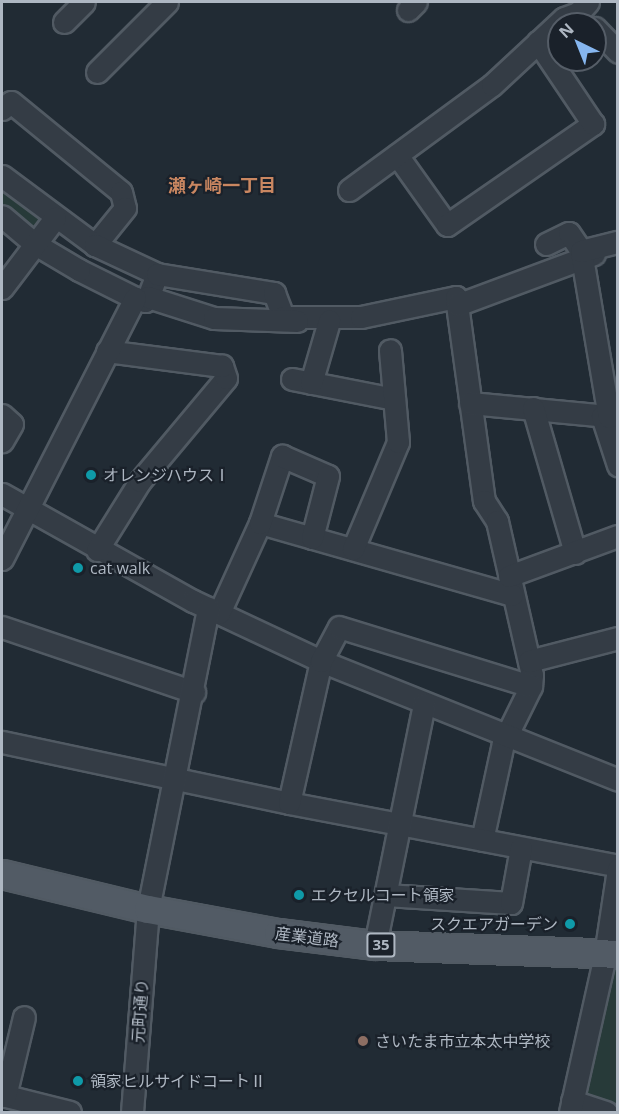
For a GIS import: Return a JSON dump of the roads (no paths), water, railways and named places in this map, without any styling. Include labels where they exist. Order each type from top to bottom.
[{"type":"main road","name":"産業道路","points":[[2,874],[148,909],[278,933],[375,945],[611,955]]},
{"type":"street","points":[[64,22],[84,2]]},
{"type":"street","points":[[97,72],[167,2]]},
{"type":"street","points":[[349,190],[492,85],[547,35]]},
{"type":"street","points":[[607,41],[618,52]]},
{"type":"street","points":[[397,155],[447,225],[593,124],[538,42]]},
{"type":"street","points":[[2,109],[11,102],[121,192],[125,208],[95,245]]},
{"type":"street","points":[[2,176],[55,218],[95,245],[157,274],[274,293],[283,317],[361,317],[456,302]]},
{"type":"street","points":[[2,216],[35,244],[141,298],[213,318],[361,321],[456,302],[618,242]]},
{"type":"street","points":[[2,288],[55,218]]},
{"type":"street","points":[[546,244],[569,233],[581,255],[618,465]]},
{"type":"street","points":[[581,255],[601,251],[618,251]]},
{"type":"street","points":[[2,558],[106,351],[157,274]]},
{"type":"street","points":[[456,302],[484,501],[497,521],[529,661],[531,686],[508,734],[482,840]]},
{"type":"street","points":[[329,321],[302,381],[394,399]]},
{"type":"street","points":[[353,549],[398,442],[390,350]]},
{"type":"street","points":[[97,550],[140,481],[226,378],[222,366],[106,351]]},
{"type":"street","points":[[470,403],[609,417]]},
{"type":"street","points":[[533,408],[575,553]]},
{"type":"street","points":[[2,416],[12,423],[2,441]]},
{"type":"street","name":"元町通り","points":[[132,1113],[148,909],[194,692],[214,611],[260,523],[282,456],[328,476],[312,538]]},
{"type":"street","points":[[2,494],[97,550],[214,611],[321,661],[618,780]]},
{"type":"street","points":[[260,523],[353,549],[510,585],[575,553],[618,536]]},
{"type":"street","points":[[2,627],[194,692]]},
{"type":"street","points":[[289,803],[321,661],[339,627],[531,686]]},
{"type":"street","points":[[529,661],[618,638]]},
{"type":"street","points":[[375,945],[424,704]]},
{"type":"street","points":[[2,742],[289,803],[618,867],[611,955],[571,1107],[606,1113]]},
{"type":"street","points":[[386,895],[511,903],[521,848]]},
{"type":"street","points":[[24,1017],[7,1101],[70,1113]]},
{"type":"place","name":"オレンジハウスⅠ","points":[[91,475]]},
{"type":"place","name":"cat walk","points":[[78,568]]},
{"type":"place","name":"エクセルコート領家","points":[[299,895]]},
{"type":"place","name":"スクエアガーデン","points":[[570,924]]},
{"type":"place","name":"さいたま市立本太中学校","points":[[363,1041]]},
{"type":"place","name":"領家ヒルサイドコートⅡ","points":[[78,1081]]},
{"type":"district","name":"瀬ヶ崎一丁目","points":[[222,185]]}]
